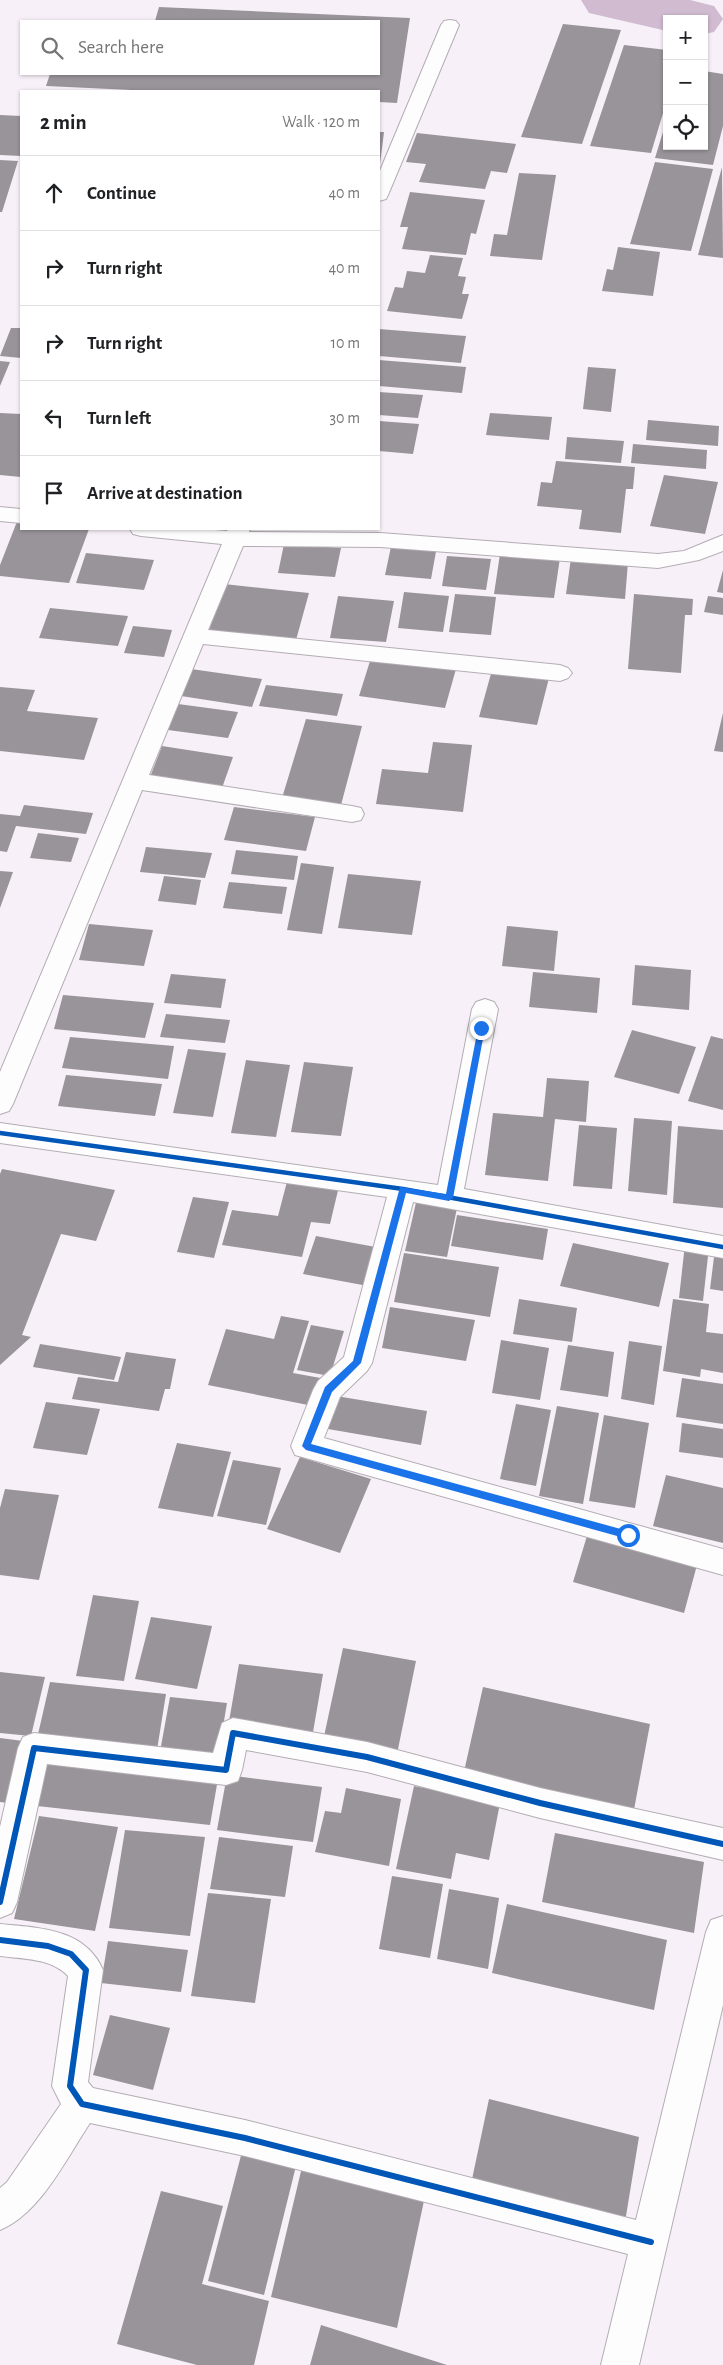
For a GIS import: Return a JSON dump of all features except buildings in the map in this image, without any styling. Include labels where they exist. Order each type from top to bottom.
[{"type":"street","points":[[380,193],[450,26]]},
{"type":"street","points":[[0,514],[20,516]]},
{"type":"street","points":[[160,530],[388,540],[658,561],[684,559],[700,555],[723,542]]},
{"type":"street","points":[[0,1104],[237,534]]},
{"type":"street","points":[[194,636],[560,674]]},
{"type":"street","points":[[134,781],[352,814]]},
{"type":"street","points":[[449,1198],[485,1009]]},
{"type":"street","points":[[0,1133],[403,1189],[723,1247]]},
{"type":"street","points":[[403,1189],[357,1363],[328,1390],[306,1446],[723,1562]]},
{"type":"street","points":[[0,1902],[34,1748],[226,1770],[233,1733],[367,1757],[540,1803],[723,1844]]},
{"type":"street","points":[[620,2365],[651,2242],[723,1932]]},
{"type":"street","points":[[0,1940],[48,1946],[71,1954],[86,1970],[70,2086],[82,2104],[245,2138],[651,2242]]},
{"type":"street","points":[[0,2212],[20,2195],[82,2104]]},
{"type":"waterway","points":[[611,0],[675,15]]},
{"type":"cycle path","points":[[0,1133],[403,1189],[723,1247]]},
{"type":"cycle path","points":[[0,1902],[34,1748],[226,1770],[233,1733],[367,1757],[540,1803],[723,1844]]},
{"type":"cycle path","points":[[0,1940],[48,1946],[71,1954],[86,1970],[70,2086],[82,2104],[245,2138],[651,2242]]},
{"type":"route","points":[[481,1028],[449,1198],[403,1189],[357,1363],[328,1390],[306,1446],[628,1535]]}]
